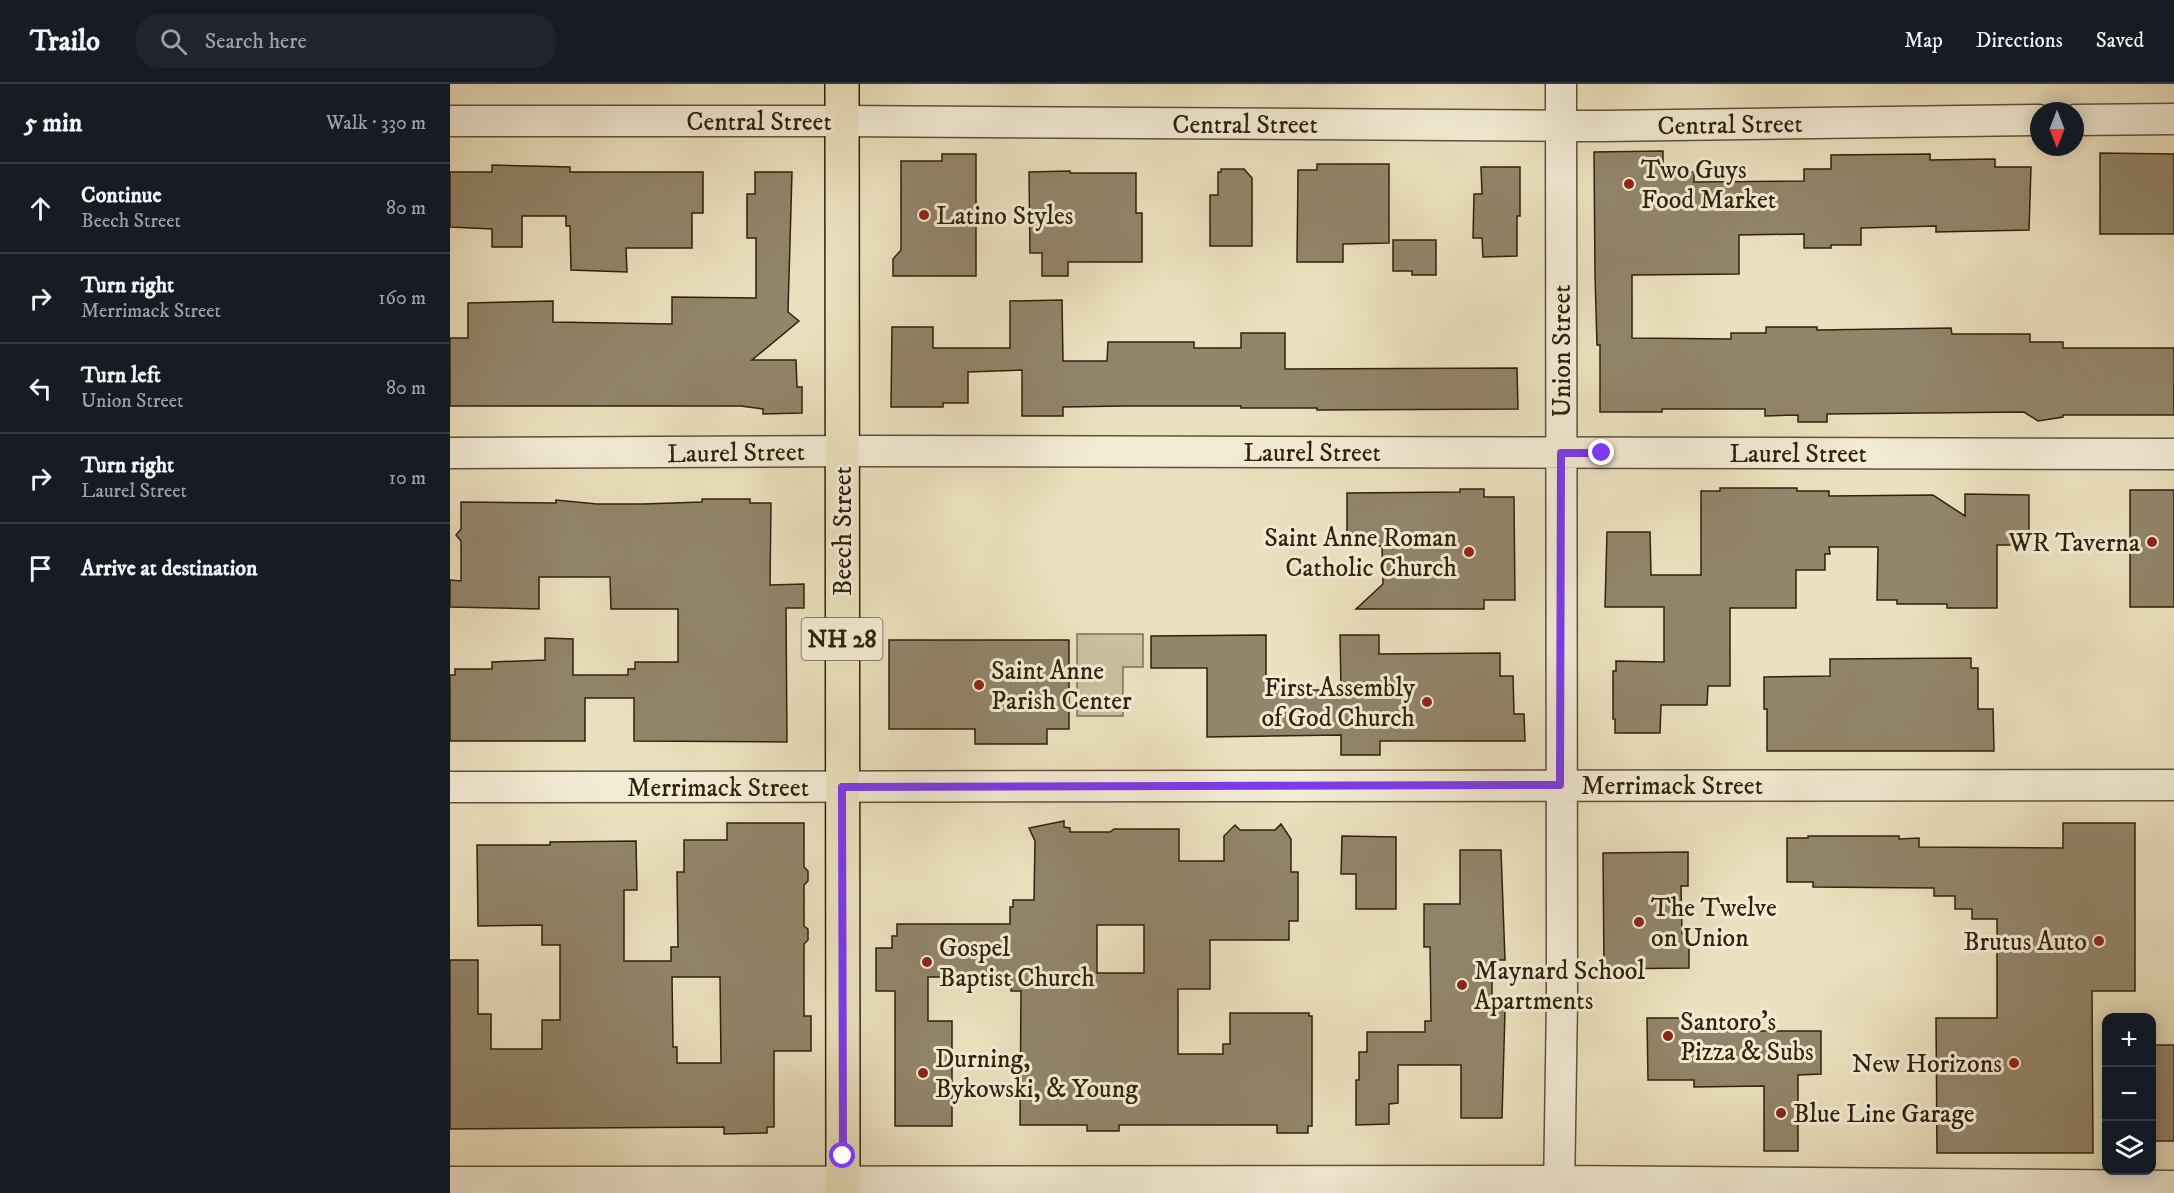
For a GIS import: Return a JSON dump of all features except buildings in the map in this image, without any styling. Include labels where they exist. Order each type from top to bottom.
[{"type":"main road","name":"Beech Street","points":[[842,84],[843,1188]]},
{"type":"street","name":"Union Street","points":[[1559,1187],[1562,999],[1561,84]]},
{"type":"street","points":[[2084,120],[2174,119]]},
{"type":"street","name":"Central Street","points":[[450,121],[1561,125],[2030,120]]},
{"type":"street","name":"Laurel Street","points":[[450,453],[842,451],[2174,454]]},
{"type":"street","name":"Merrimack Street","points":[[450,788],[2174,785]]},
{"type":"street","points":[[450,1182],[843,1188],[2174,1186]]},
{"type":"shaded area","points":[[1077,634],[1143,634],[1143,667],[1123,667],[1123,716],[1077,716]]},
{"type":"place","name":"Two Guys Food Market","points":[[1629,184]]},
{"type":"place","name":"Latino Styles","points":[[924,215]]},
{"type":"place","name":"WR Taverna","points":[[2152,542]]},
{"type":"place","name":"Saint Anne Roman Catholic Church","points":[[1469,552]]},
{"type":"place","name":"Saint Anne Parish Center","points":[[979,685]]},
{"type":"place","name":"First Assembly of God Church","points":[[1427,702]]},
{"type":"place","name":"The Twelve on Union","points":[[1639,922]]},
{"type":"place","name":"Brutus Auto","points":[[2099,941]]},
{"type":"place","name":"Gospel Baptist Church","points":[[927,962]]},
{"type":"place","name":"Maynard School Apartments","points":[[1462,985]]},
{"type":"place","name":"Santoro's Pizza & Subs","points":[[1668,1036]]},
{"type":"place","name":"New Horizons","points":[[2014,1063]]},
{"type":"place","name":"Durning, Bykowski, & Young","points":[[923,1073]]},
{"type":"place","name":"Blue Line Garage","points":[[1781,1113]]},
{"type":"route","points":[[843,1156],[842,787],[1560,785],[1561,453],[1602,453]]}]
